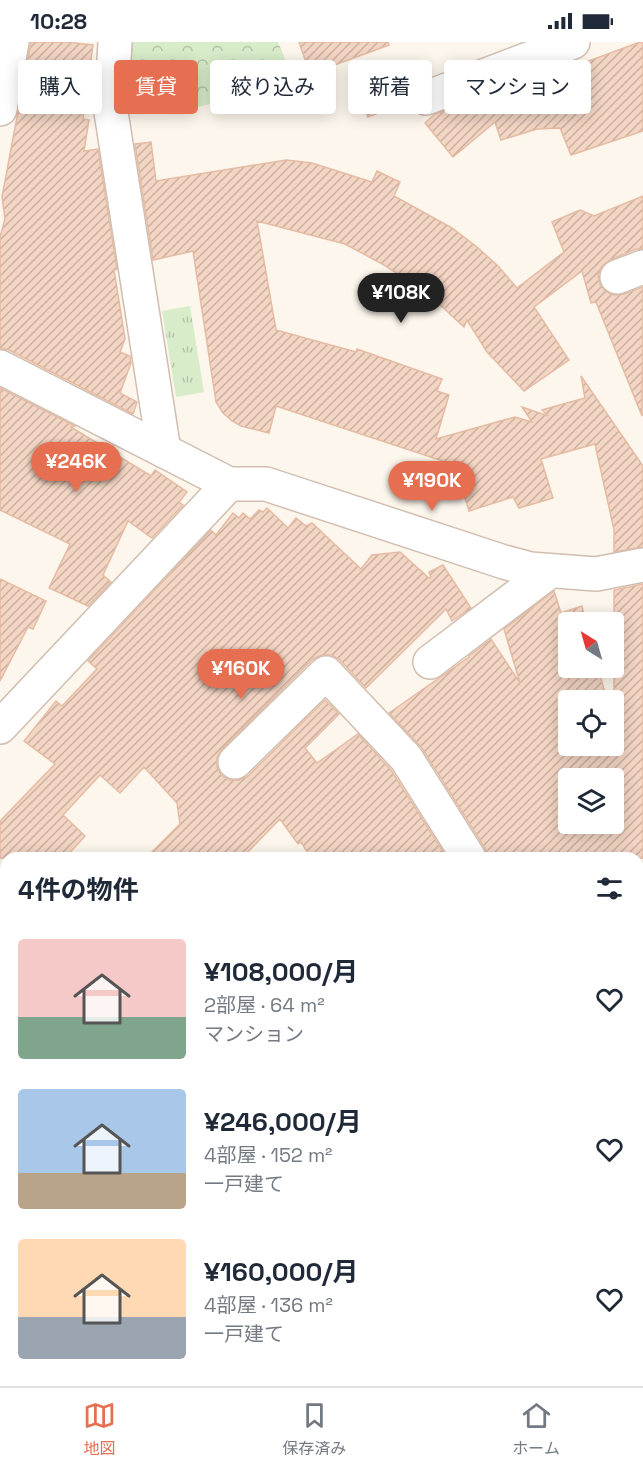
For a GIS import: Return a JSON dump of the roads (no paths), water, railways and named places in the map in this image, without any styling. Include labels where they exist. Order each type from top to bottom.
[{"type":"street","points":[[0,109],[12,42]]},
{"type":"street","points":[[115,42],[111,112],[164,451]]},
{"type":"street","points":[[432,96],[573,42]]},
{"type":"street","points":[[0,367],[229,484],[266,484],[530,569],[596,574],[643,565]]},
{"type":"street","points":[[0,727],[229,484]]},
{"type":"street","points":[[430,662],[550,571]]},
{"type":"street","points":[[235,762],[326,673],[406,758],[465,852]]}]
